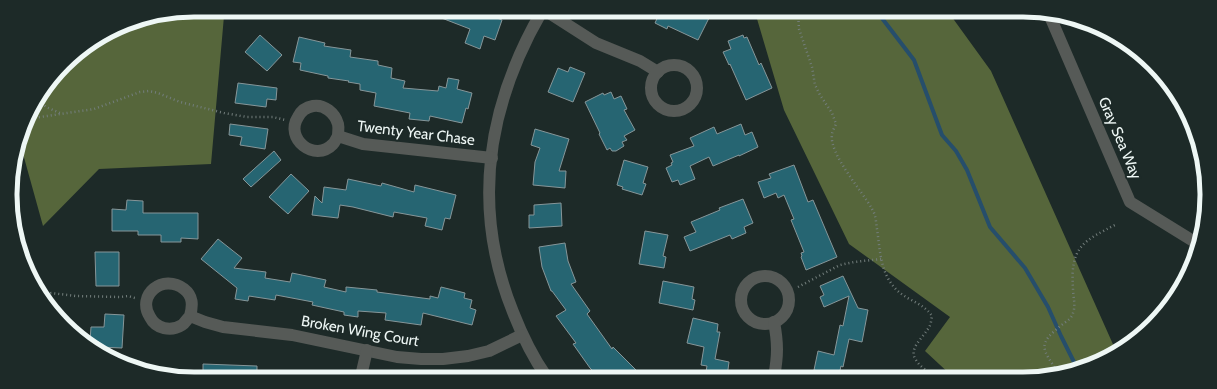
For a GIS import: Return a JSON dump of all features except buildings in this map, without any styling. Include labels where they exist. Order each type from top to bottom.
[{"type":"street","points":[[539,17],[528,36],[509,81],[500,108],[492,158],[489,196],[493,240],[499,272],[522,335],[543,372]]},
{"type":"street","points":[[554,17],[596,43],[640,62],[658,72]]},
{"type":"street","name":"Gray Sea Way","points":[[1051,19],[1130,202],[1194,241]]},
{"type":"street","name":"Twenty Year Chase","points":[[312,106],[320,106],[334,115],[338,123],[338,136],[333,144],[327,148],[312,150],[304,147],[298,141],[295,135],[295,121],[299,114],[305,109],[312,106]]},
{"type":"street","name":"Twenty Year Chase","points":[[338,136],[363,144],[492,158]]},
{"type":"street","points":[[161,284],[178,284],[191,298],[192,307],[190,316],[183,324],[174,328],[168,329],[160,327],[152,322],[146,308],[149,294],[154,288],[161,284]]},
{"type":"street","name":"Broken Wing Court","points":[[190,316],[223,327],[292,335],[397,357],[421,359],[443,359],[468,356],[489,351],[522,335]]},
{"type":"street","points":[[774,322],[778,339],[778,356],[775,372]]},
{"type":"street","points":[[363,372],[367,350]]},
{"type":"path","points":[[798,17],[799,29],[812,66],[815,85],[820,96],[832,113],[836,124],[832,134],[834,148],[852,180],[873,209],[876,219],[881,259],[887,278],[894,288],[904,296],[922,305],[932,316],[927,332],[915,346],[914,354],[915,360],[929,372]]},
{"type":"path","points":[[34,119],[94,109],[140,92],[148,91],[158,93],[180,102],[224,113],[247,117],[273,117],[295,121]]},
{"type":"path","points":[[42,104],[46,107],[63,114]]},
{"type":"path","points":[[1056,369],[1050,361],[1044,347],[1046,339],[1073,314],[1075,305],[1072,273],[1078,250],[1093,236],[1117,224]]},
{"type":"path","points":[[798,287],[840,265],[881,259]]},
{"type":"path","points":[[48,294],[51,293],[60,295],[100,297],[128,296],[147,300]]},
{"type":"green space","points":[[183,17],[224,17],[211,164],[99,169],[43,226],[22,151],[26,137],[35,116],[61,77],[77,61],[96,47],[116,35],[137,26],[160,20]]},
{"type":"green space","points":[[756,17],[952,17],[991,71],[1114,346],[1101,354],[1080,363],[1057,369],[1034,372],[948,372],[925,351],[950,317],[849,244],[784,110]]},
{"type":"waterway","points":[[881,17],[914,60],[942,135],[956,151],[967,170],[990,227],[1025,268],[1048,307],[1075,364]]}]
